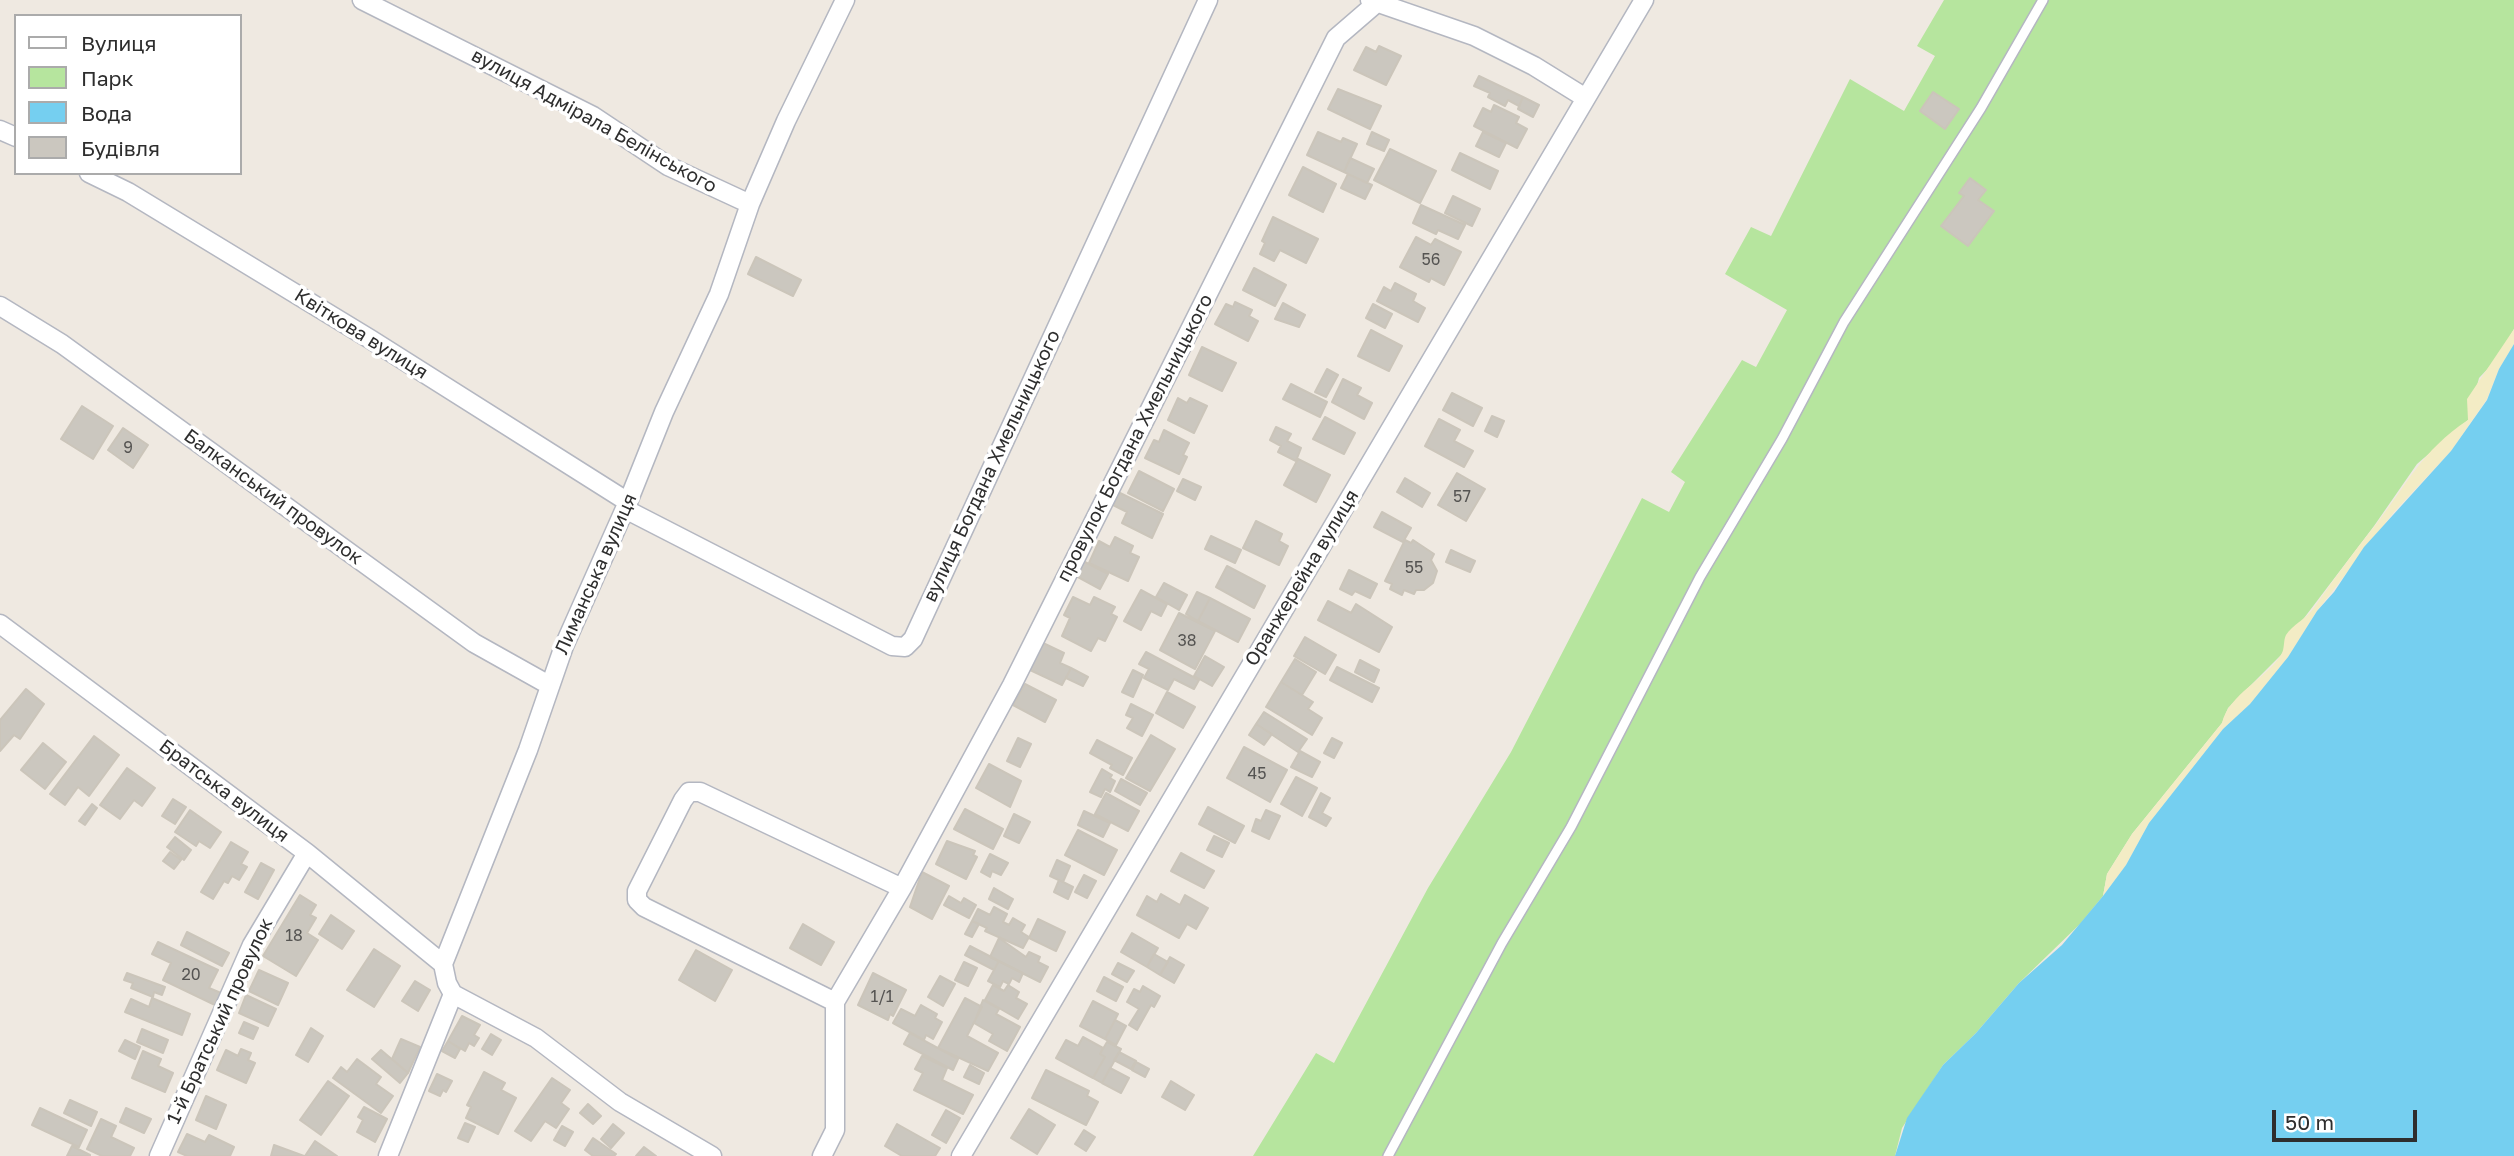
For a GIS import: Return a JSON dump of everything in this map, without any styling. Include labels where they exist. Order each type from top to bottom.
[{"type":"street","name":"вулиця Адмірала Белінського","points":[[362,0],[593,117],[668,166],[750,204]]},
{"type":"street","name":"Лиманська вулиця","points":[[443,964],[524,761],[549,685],[627,506],[664,412],[719,294],[750,204],[845,0]]},
{"type":"street","name":"вулиця Богдана Хмельницького","points":[[627,506],[892,646],[905,647],[913,639],[1209,0]]},
{"type":"street","name":"Оранжерейна вулиця","points":[[961,1156],[1494,255],[1584,97],[1644,0]]},
{"type":"street","points":[[1376,1],[1474,36],[1534,66],[1584,97]]},
{"type":"street","name":"провулок Богдана Хмельницького","points":[[835,1002],[902,888],[1012,685],[1336,38],[1376,1]]},
{"type":"street","name":"Квіткова вулиця","points":[[93,175],[128,192],[347,325],[627,506]]},
{"type":"street","name":"Балканський провулок","points":[[0,306],[62,344],[474,643],[549,685]]},
{"type":"street","name":"Братська вулиця","points":[[0,624],[307,853],[443,964]]},
{"type":"street","points":[[822,1156],[835,1130],[835,1002],[644,907],[637,900],[637,891],[689,792],[700,792],[902,888]]},
{"type":"street","name":"1-й Братський провулок","points":[[159,1156],[247,954],[262,924],[307,853]]},
{"type":"street","points":[[443,964],[444,974],[453,994],[536,1038],[629,1108],[712,1156]]},
{"type":"street","points":[[388,1156],[453,994]]},
{"type":"lane","points":[[1388,1156],[1502,943],[1571,827],[1700,577],[1782,439],[1864,288],[1981,108],[2043,0]]},
{"type":"green space","points":[[1944,0],[2514,0],[2514,329],[2497,359],[2479,378],[2468,420],[2417,464],[2298,626],[2281,655],[2228,708],[2222,723],[2132,834],[2107,874],[2103,896],[2080,924],[2019,983],[1976,1033],[1943,1065],[1902,1128],[1895,1156],[1253,1156],[1316,1053],[1334,1063],[1428,888],[1511,752],[1642,498],[1669,512],[1685,482],[1671,472],[1742,360],[1756,367],[1787,310],[1725,274],[1751,227],[1771,236],[1850,79],[1904,111],[1935,56],[1917,46]]},
{"type":"sand","points":[[2514,329],[2514,344],[2499,369],[2487,399],[2451,451],[2394,512],[2317,611],[2288,657],[2250,704],[2223,729],[2149,823],[2126,865],[2103,896],[2107,874],[2132,834],[2222,723],[2232,704],[2274,664],[2282,653],[2289,631],[2313,609],[2426,456],[2468,420],[2467,399]]},
{"type":"water","points":[[2514,344],[2514,1156],[1895,1156],[1907,1118],[1943,1065],[1976,1033],[2019,983],[2062,945],[2103,896],[2126,865],[2149,823],[2223,729],[2250,704],[2288,657],[2317,611],[2334,592],[2364,547],[2451,451],[2487,400],[2499,369]]},
{"type":"building","points":[[1379,46],[1401,56],[1386,85],[1354,70],[1366,47],[1376,52]]},
{"type":"building","points":[[1479,76],[1523,97],[1519,106],[1508,100],[1505,106],[1488,97],[1490,93],[1474,86]]},
{"type":"building","points":[[1338,89],[1381,106],[1370,129],[1328,109]]},
{"type":"building","points":[[1933,92],[1959,109],[1945,129],[1920,111]]},
{"type":"building","points":[[1523,97],[1539,105],[1533,117],[1518,109]]},
{"type":"building","points":[[1494,105],[1519,117],[1516,123],[1527,129],[1517,148],[1474,126],[1483,108],[1491,112]]},
{"type":"building","points":[[1318,132],[1341,142],[1343,138],[1357,144],[1344,172],[1307,155]]},
{"type":"building","points":[[1372,132],[1389,140],[1384,151],[1367,144]]},
{"type":"building","points":[[1483,132],[1506,143],[1499,157],[1476,146]]},
{"type":"building","points":[[1390,149],[1436,171],[1420,203],[1374,180]]},
{"type":"building","points":[[1460,153],[1498,171],[1490,189],[1452,170]]},
{"type":"building","points":[[1350,158],[1374,169],[1367,183],[1344,172]]},
{"type":"building","points":[[1303,167],[1336,184],[1323,212],[1289,195]]},
{"type":"building","points":[[1348,174],[1372,185],[1365,199],[1341,188]]},
{"type":"building","points":[[1970,178],[1986,190],[1978,200],[1994,211],[1968,246],[1941,226],[1964,196],[1959,193]]},
{"type":"building","points":[[1453,196],[1480,209],[1472,226],[1445,213]]},
{"type":"building","points":[[1421,205],[1465,225],[1458,239],[1438,230],[1436,234],[1413,223]]},
{"type":"building","points":[[1273,217],[1318,239],[1306,263],[1280,250],[1274,261],[1260,254],[1265,243],[1262,241]]},
{"type":"building","points":[[1416,237],[1431,245],[1435,239],[1461,252],[1444,285],[1431,278],[1429,282],[1400,267]]},
{"type":"building","points":[[756,257],[801,280],[793,296],[748,274]]},
{"type":"building","points":[[1254,268],[1286,285],[1275,306],[1243,290]]},
{"type":"building","points":[[1395,283],[1416,294],[1413,301],[1425,308],[1418,322],[1377,301],[1384,287],[1391,291]]},
{"type":"building","points":[[1235,302],[1252,310],[1249,316],[1258,321],[1248,341],[1215,324],[1226,304],[1233,307]]},
{"type":"building","points":[[1283,303],[1305,315],[1299,327],[1275,319]]},
{"type":"building","points":[[1373,304],[1392,314],[1385,328],[1366,318]]},
{"type":"building","points":[[1371,330],[1402,346],[1389,371],[1358,356]]},
{"type":"building","points":[[1202,347],[1236,363],[1222,391],[1189,375]]},
{"type":"building","points":[[1327,369],[1338,375],[1326,397],[1315,392]]},
{"type":"building","points":[[1343,379],[1361,388],[1357,395],[1372,403],[1364,419],[1332,402]]},
{"type":"building","points":[[1291,384],[1327,402],[1320,417],[1283,399]]},
{"type":"building","points":[[1452,393],[1482,408],[1473,426],[1443,410]]},
{"type":"building","points":[[1178,398],[1187,403],[1190,398],[1207,406],[1194,433],[1168,420]]},
{"type":"building","points":[[82,406],[113,426],[93,459],[61,439]]},
{"type":"building","points":[[1492,416],[1504,421],[1497,437],[1485,431]]},
{"type":"building","points":[[1325,417],[1355,433],[1344,454],[1313,439]]},
{"type":"building","points":[[1439,419],[1460,430],[1454,441],[1473,451],[1464,467],[1425,446]]},
{"type":"building","points":[[1276,427],[1291,434],[1287,441],[1301,448],[1296,461],[1278,452],[1281,446],[1270,440]]},
{"type":"building","points":[[123,428],[148,445],[133,468],[108,450]]},
{"type":"building","points":[[1164,430],[1189,443],[1183,455],[1187,457],[1179,474],[1145,458],[1154,440],[1159,442]]},
{"type":"building","points":[[1298,459],[1330,475],[1316,502],[1284,485]]},
{"type":"building","points":[[1139,471],[1174,489],[1163,511],[1128,493]]},
{"type":"building","points":[[1457,473],[1485,489],[1466,521],[1438,505]]},
{"type":"building","points":[[1405,478],[1430,493],[1422,507],[1397,492]]},
{"type":"building","points":[[1183,479],[1201,487],[1195,500],[1177,491]]},
{"type":"building","points":[[1120,493],[1163,514],[1152,538],[1122,523],[1127,512],[1113,505]]},
{"type":"building","points":[[1382,512],[1411,528],[1403,542],[1374,527]]},
{"type":"building","points":[[1256,521],[1282,534],[1279,541],[1288,546],[1279,565],[1243,548]]},
{"type":"building","points":[[1211,536],[1241,550],[1235,563],[1205,549]]},
{"type":"building","points":[[1115,537],[1133,546],[1130,553],[1139,557],[1128,581],[1089,563],[1099,541],[1110,547]]},
{"type":"building","points":[[1405,540],[1411,543],[1413,540],[1434,554],[1431,560],[1437,571],[1433,583],[1424,590],[1416,590],[1414,594],[1404,590],[1402,595],[1390,589],[1392,584],[1385,581]]},
{"type":"building","points":[[1451,550],[1475,561],[1470,572],[1446,562]]},
{"type":"building","points":[[1083,561],[1108,574],[1100,589],[1076,576]]},
{"type":"building","points":[[1227,566],[1265,586],[1254,608],[1216,587]]},
{"type":"building","points":[[1349,570],[1377,584],[1370,598],[1355,591],[1352,595],[1340,589]]},
{"type":"building","points":[[1164,583],[1187,595],[1179,610],[1156,597]]},
{"type":"building","points":[[1141,590],[1167,604],[1161,616],[1151,611],[1141,630],[1124,621]]},
{"type":"building","points":[[1197,592],[1210,598],[1198,621],[1186,614]]},
{"type":"building","points":[[1073,597],[1090,605],[1094,597],[1115,607],[1111,614],[1117,617],[1105,641],[1098,638],[1091,651],[1062,636],[1070,618],[1064,615]]},
{"type":"building","points":[[1210,598],[1250,619],[1238,642],[1198,621]]},
{"type":"building","points":[[1328,601],[1351,613],[1356,604],[1392,627],[1379,652],[1318,620]]},
{"type":"building","points":[[1179,613],[1215,631],[1195,669],[1160,650]]},
{"type":"building","points":[[1305,637],[1336,655],[1325,674],[1294,656]]},
{"type":"building","points":[[1043,643],[1064,653],[1060,663],[1071,668],[1062,685],[1030,670]]},
{"type":"building","points":[[1146,652],[1199,680],[1194,689],[1174,679],[1168,690],[1144,678],[1149,669],[1139,664]]},
{"type":"building","points":[[1205,656],[1224,667],[1212,686],[1194,676]]},
{"type":"building","points":[[1295,659],[1316,672],[1302,695],[1281,682]]},
{"type":"building","points":[[1360,660],[1379,670],[1374,682],[1355,672]]},
{"type":"building","points":[[1337,667],[1379,688],[1372,702],[1330,680]]},
{"type":"building","points":[[1071,668],[1088,677],[1083,686],[1066,678]]},
{"type":"building","points":[[1133,670],[1143,675],[1133,697],[1122,692]]},
{"type":"building","points":[[1281,682],[1313,702],[1308,709],[1322,718],[1312,735],[1266,707]]},
{"type":"building","points":[[1025,684],[1056,700],[1045,722],[1013,705]]},
{"type":"building","points":[[26,689],[44,704],[20,739],[14,735],[0,751],[0,720]]},
{"type":"building","points":[[1167,692],[1195,707],[1183,728],[1156,713]]},
{"type":"building","points":[[1131,704],[1153,715],[1142,736],[1127,728],[1133,718],[1126,715]]},
{"type":"building","points":[[1264,712],[1307,739],[1298,752],[1256,724]]},
{"type":"building","points":[[1256,724],[1272,734],[1264,745],[1249,735]]},
{"type":"building","points":[[1151,735],[1175,749],[1150,791],[1126,778]]},
{"type":"building","points":[[94,736],[119,755],[89,796],[78,787],[65,805],[50,794]]},
{"type":"building","points":[[1018,738],[1031,744],[1020,767],[1007,761]]},
{"type":"building","points":[[1332,738],[1342,743],[1334,758],[1324,753]]},
{"type":"building","points":[[1097,740],[1132,758],[1123,775],[1110,768],[1112,765],[1090,753]]},
{"type":"building","points":[[43,743],[66,762],[45,789],[21,770]]},
{"type":"building","points":[[1244,747],[1287,770],[1270,802],[1227,778]]},
{"type":"building","points":[[1300,751],[1320,762],[1312,777],[1291,767]]},
{"type":"building","points":[[989,764],[1021,781],[1010,807],[976,788]]},
{"type":"building","points":[[127,768],[155,788],[142,806],[134,800],[120,819],[100,805]]},
{"type":"building","points":[[1102,769],[1112,775],[1110,778],[1115,781],[1110,792],[1105,789],[1101,797],[1090,792]]},
{"type":"building","points":[[1296,777],[1317,788],[1302,816],[1281,804]]},
{"type":"building","points":[[1121,779],[1147,793],[1140,805],[1115,791]]},
{"type":"building","points":[[1106,793],[1139,811],[1128,831],[1095,814]]},
{"type":"building","points":[[1321,793],[1330,798],[1322,813],[1331,818],[1326,826],[1309,817]]},
{"type":"building","points":[[173,799],[186,807],[175,824],[162,816]]},
{"type":"building","points":[[92,804],[97,808],[85,825],[79,821]]},
{"type":"building","points":[[1208,807],[1244,826],[1235,843],[1199,824]]},
{"type":"building","points":[[965,809],[1003,829],[993,849],[954,829]]},
{"type":"building","points":[[190,810],[221,832],[210,848],[199,841],[196,846],[175,832]]},
{"type":"building","points":[[1266,810],[1280,816],[1269,839],[1252,831],[1256,819],[1261,821]]},
{"type":"building","points":[[1084,811],[1110,823],[1103,837],[1078,825]]},
{"type":"building","points":[[1014,814],[1030,822],[1019,843],[1004,836]]},
{"type":"building","points":[[1078,830],[1117,850],[1104,875],[1065,855]]},
{"type":"building","points":[[1214,836],[1229,843],[1222,857],[1207,850]]},
{"type":"building","points":[[175,837],[191,850],[184,860],[167,847]]},
{"type":"building","points":[[947,841],[975,851],[973,855],[977,857],[966,879],[936,864]]},
{"type":"building","points":[[231,842],[248,852],[241,864],[247,867],[239,880],[232,876],[228,883],[224,881],[213,899],[201,892]]},
{"type":"building","points":[[170,852],[181,860],[174,869],[163,861]]},
{"type":"building","points":[[1181,853],[1214,871],[1204,888],[1171,871]]},
{"type":"building","points":[[990,854],[1008,863],[1001,875],[992,871],[990,877],[981,872]]},
{"type":"building","points":[[1057,860],[1070,866],[1063,882],[1050,876]]},
{"type":"building","points":[[261,863],[274,870],[258,899],[245,892]]},
{"type":"building","points":[[922,872],[949,886],[932,919],[910,907]]},
{"type":"building","points":[[1084,875],[1096,881],[1087,898],[1075,892]]},
{"type":"building","points":[[1059,880],[1073,887],[1068,899],[1054,892]]},
{"type":"building","points":[[994,888],[1013,899],[1008,909],[989,899]]},
{"type":"building","points":[[1161,894],[1180,905],[1185,895],[1208,908],[1196,929],[1187,924],[1179,938],[1137,915],[1147,896],[1157,902]]},
{"type":"building","points":[[300,895],[316,905],[310,915],[316,918],[307,933],[318,940],[296,976],[263,956]]},
{"type":"building","points":[[949,896],[961,903],[964,898],[976,905],[969,918],[944,905]]},
{"type":"building","points":[[994,907],[1007,914],[1003,922],[1009,925],[1013,918],[1025,925],[1021,932],[1029,937],[1023,948],[985,931],[987,928],[972,921],[978,909],[990,915]]},
{"type":"building","points":[[331,915],[354,931],[342,949],[319,934]]},
{"type":"building","points":[[1038,919],[1065,932],[1056,951],[1029,938]]},
{"type":"building","points":[[972,921],[979,924],[972,937],[965,934]]},
{"type":"building","points":[[803,924],[834,942],[821,965],[790,948]]},
{"type":"building","points":[[187,932],[229,953],[222,966],[181,945]]},
{"type":"building","points":[[1132,933],[1158,948],[1147,967],[1121,952]]},
{"type":"building","points":[[999,938],[1026,957],[1029,952],[1040,957],[1038,962],[1048,967],[1040,982],[990,957]]},
{"type":"building","points":[[158,942],[218,970],[209,988],[221,993],[215,1005],[163,980],[171,963],[152,954]]},
{"type":"building","points":[[970,946],[999,961],[994,970],[965,955]]},
{"type":"building","points":[[374,949],[400,966],[374,1007],[347,990]]},
{"type":"building","points":[[696,950],[732,970],[715,1001],[679,980]]},
{"type":"building","points":[[1154,954],[1168,962],[1160,975],[1147,967]]},
{"type":"building","points":[[1170,957],[1184,965],[1174,983],[1160,975]]},
{"type":"building","points":[[999,961],[1023,973],[1019,982],[1012,978],[1009,984],[1003,981],[1000,987],[988,981]]},
{"type":"building","points":[[964,962],[977,968],[968,986],[955,980]]},
{"type":"building","points":[[1118,963],[1134,971],[1127,982],[1112,974]]},
{"type":"building","points":[[259,970],[288,983],[278,1005],[249,991]]},
{"type":"building","points":[[127,973],[165,987],[162,995],[154,992],[153,997],[131,988],[133,983],[124,980]]},
{"type":"building","points":[[873,973],[906,990],[893,1016],[890,1014],[888,1020],[858,1005]]},
{"type":"building","points":[[940,976],[955,984],[943,1006],[928,997]]},
{"type":"building","points":[[1104,977],[1123,987],[1116,1001],[1097,991]]},
{"type":"building","points":[[415,981],[430,990],[418,1011],[402,1001]]},
{"type":"building","points":[[993,985],[1004,991],[1008,985],[1019,992],[1016,998],[1027,1004],[1018,1019],[985,1000]]},
{"type":"building","points":[[1143,986],[1160,996],[1154,1007],[1151,1005],[1137,1030],[1129,1025],[1139,1009],[1127,1002],[1134,989],[1140,992]]},
{"type":"building","points":[[246,995],[276,1009],[268,1026],[239,1013]]},
{"type":"building","points":[[152,998],[190,1014],[182,1035],[125,1012],[131,999],[149,1007]]},
{"type":"building","points":[[965,998],[982,1007],[967,1036],[998,1053],[988,1071],[938,1048]]},
{"type":"building","points":[[983,1000],[999,1009],[996,1014],[1020,1027],[1007,1051],[989,1041],[993,1034],[974,1023]]},
{"type":"building","points":[[1093,1001],[1118,1014],[1105,1039],[1080,1026]]},
{"type":"building","points":[[921,1005],[937,1014],[935,1018],[942,1022],[933,1039],[926,1035],[924,1040],[893,1023],[901,1009],[915,1016]]},
{"type":"building","points":[[462,1016],[480,1025],[474,1035],[479,1038],[474,1046],[469,1043],[465,1051],[448,1041]]},
{"type":"building","points":[[1115,1020],[1126,1026],[1116,1045],[1105,1039]]},
{"type":"building","points":[[244,1022],[258,1028],[253,1039],[239,1033]]},
{"type":"building","points":[[311,1028],[323,1036],[308,1062],[296,1055]]},
{"type":"building","points":[[142,1029],[168,1040],[163,1053],[137,1042]]},
{"type":"building","points":[[910,1033],[958,1059],[953,1070],[904,1044]]},
{"type":"building","points":[[491,1034],[501,1040],[492,1055],[482,1049]]},
{"type":"building","points":[[1083,1037],[1103,1048],[1100,1054],[1105,1057],[1093,1078],[1056,1058],[1066,1040],[1078,1046]]},
{"type":"building","points":[[401,1039],[420,1047],[408,1073],[392,1059]]},
{"type":"building","points":[[125,1040],[140,1047],[135,1059],[119,1051]]},
{"type":"building","points":[[448,1041],[460,1049],[455,1058],[442,1051]]},
{"type":"building","points":[[1107,1042],[1121,1049],[1102,1083],[1093,1078],[1105,1057],[1100,1054]]},
{"type":"building","points":[[241,1049],[251,1053],[248,1060],[255,1063],[246,1083],[217,1070],[226,1050],[238,1056]]},
{"type":"building","points":[[381,1050],[408,1073],[400,1083],[372,1059]]},
{"type":"building","points":[[143,1051],[161,1059],[158,1066],[173,1073],[165,1092],[132,1078]]},
{"type":"building","points":[[1119,1052],[1136,1061],[1131,1069],[1114,1060]]},
{"type":"building","points":[[922,1056],[947,1068],[942,1080],[973,1095],[963,1114],[914,1090],[923,1073],[915,1069]]},
{"type":"building","points":[[357,1059],[381,1077],[376,1084],[393,1096],[381,1113],[333,1078],[341,1067],[347,1072]]},
{"type":"building","points":[[1136,1062],[1149,1069],[1145,1077],[1132,1070]]},
{"type":"building","points":[[970,1065],[984,1073],[979,1084],[964,1077]]},
{"type":"building","points":[[1110,1068],[1129,1078],[1121,1093],[1102,1083]]},
{"type":"building","points":[[1046,1070],[1089,1091],[1087,1096],[1098,1102],[1086,1125],[1032,1098]]},
{"type":"building","points":[[484,1072],[505,1083],[501,1090],[516,1098],[498,1134],[466,1118],[471,1107],[467,1105]]},
{"type":"building","points":[[437,1074],[452,1081],[446,1092],[443,1090],[440,1096],[429,1091]]},
{"type":"building","points":[[552,1078],[570,1090],[561,1103],[569,1109],[556,1128],[545,1121],[531,1141],[515,1131]]},
{"type":"building","points":[[328,1081],[349,1096],[321,1135],[300,1120]]},
{"type":"building","points":[[1171,1081],[1194,1095],[1185,1110],[1162,1097]]},
{"type":"building","points":[[206,1096],[226,1105],[216,1129],[196,1120]]},
{"type":"building","points":[[70,1100],[97,1112],[91,1126],[64,1113]]},
{"type":"building","points":[[588,1104],[601,1116],[593,1124],[580,1113]]},
{"type":"building","points":[[364,1107],[387,1119],[375,1142],[357,1132],[363,1120],[358,1117]]},
{"type":"building","points":[[40,1108],[87,1130],[79,1147],[32,1125]]},
{"type":"building","points":[[126,1108],[151,1119],[144,1133],[120,1122]]},
{"type":"building","points":[[1029,1109],[1055,1125],[1037,1154],[1011,1138]]},
{"type":"building","points":[[946,1110],[960,1118],[946,1143],[932,1135]]},
{"type":"building","points":[[101,1119],[116,1126],[111,1137],[134,1148],[130,1156],[102,1156],[87,1149]]},
{"type":"building","points":[[465,1123],[475,1127],[468,1142],[458,1138]]},
{"type":"building","points":[[613,1124],[624,1133],[611,1148],[601,1139]]},
{"type":"building","points":[[897,1124],[940,1148],[935,1156],[902,1156],[885,1146]]},
{"type":"building","points":[[562,1126],[573,1132],[565,1146],[554,1140]]},
{"type":"building","points":[[1084,1130],[1095,1137],[1086,1151],[1075,1144]]},
{"type":"building","points":[[187,1134],[205,1142],[209,1135],[234,1147],[230,1156],[187,1156],[178,1152]]},
{"type":"building","points":[[593,1138],[616,1154],[593,1156],[585,1150]]},
{"type":"building","points":[[315,1141],[337,1156],[305,1156]]},
{"type":"building","points":[[274,1145],[304,1156],[271,1156]]},
{"type":"building","points":[[72,1146],[90,1155],[90,1156],[67,1156]]},
{"type":"building","points":[[644,1147],[656,1156],[636,1156]]}]
